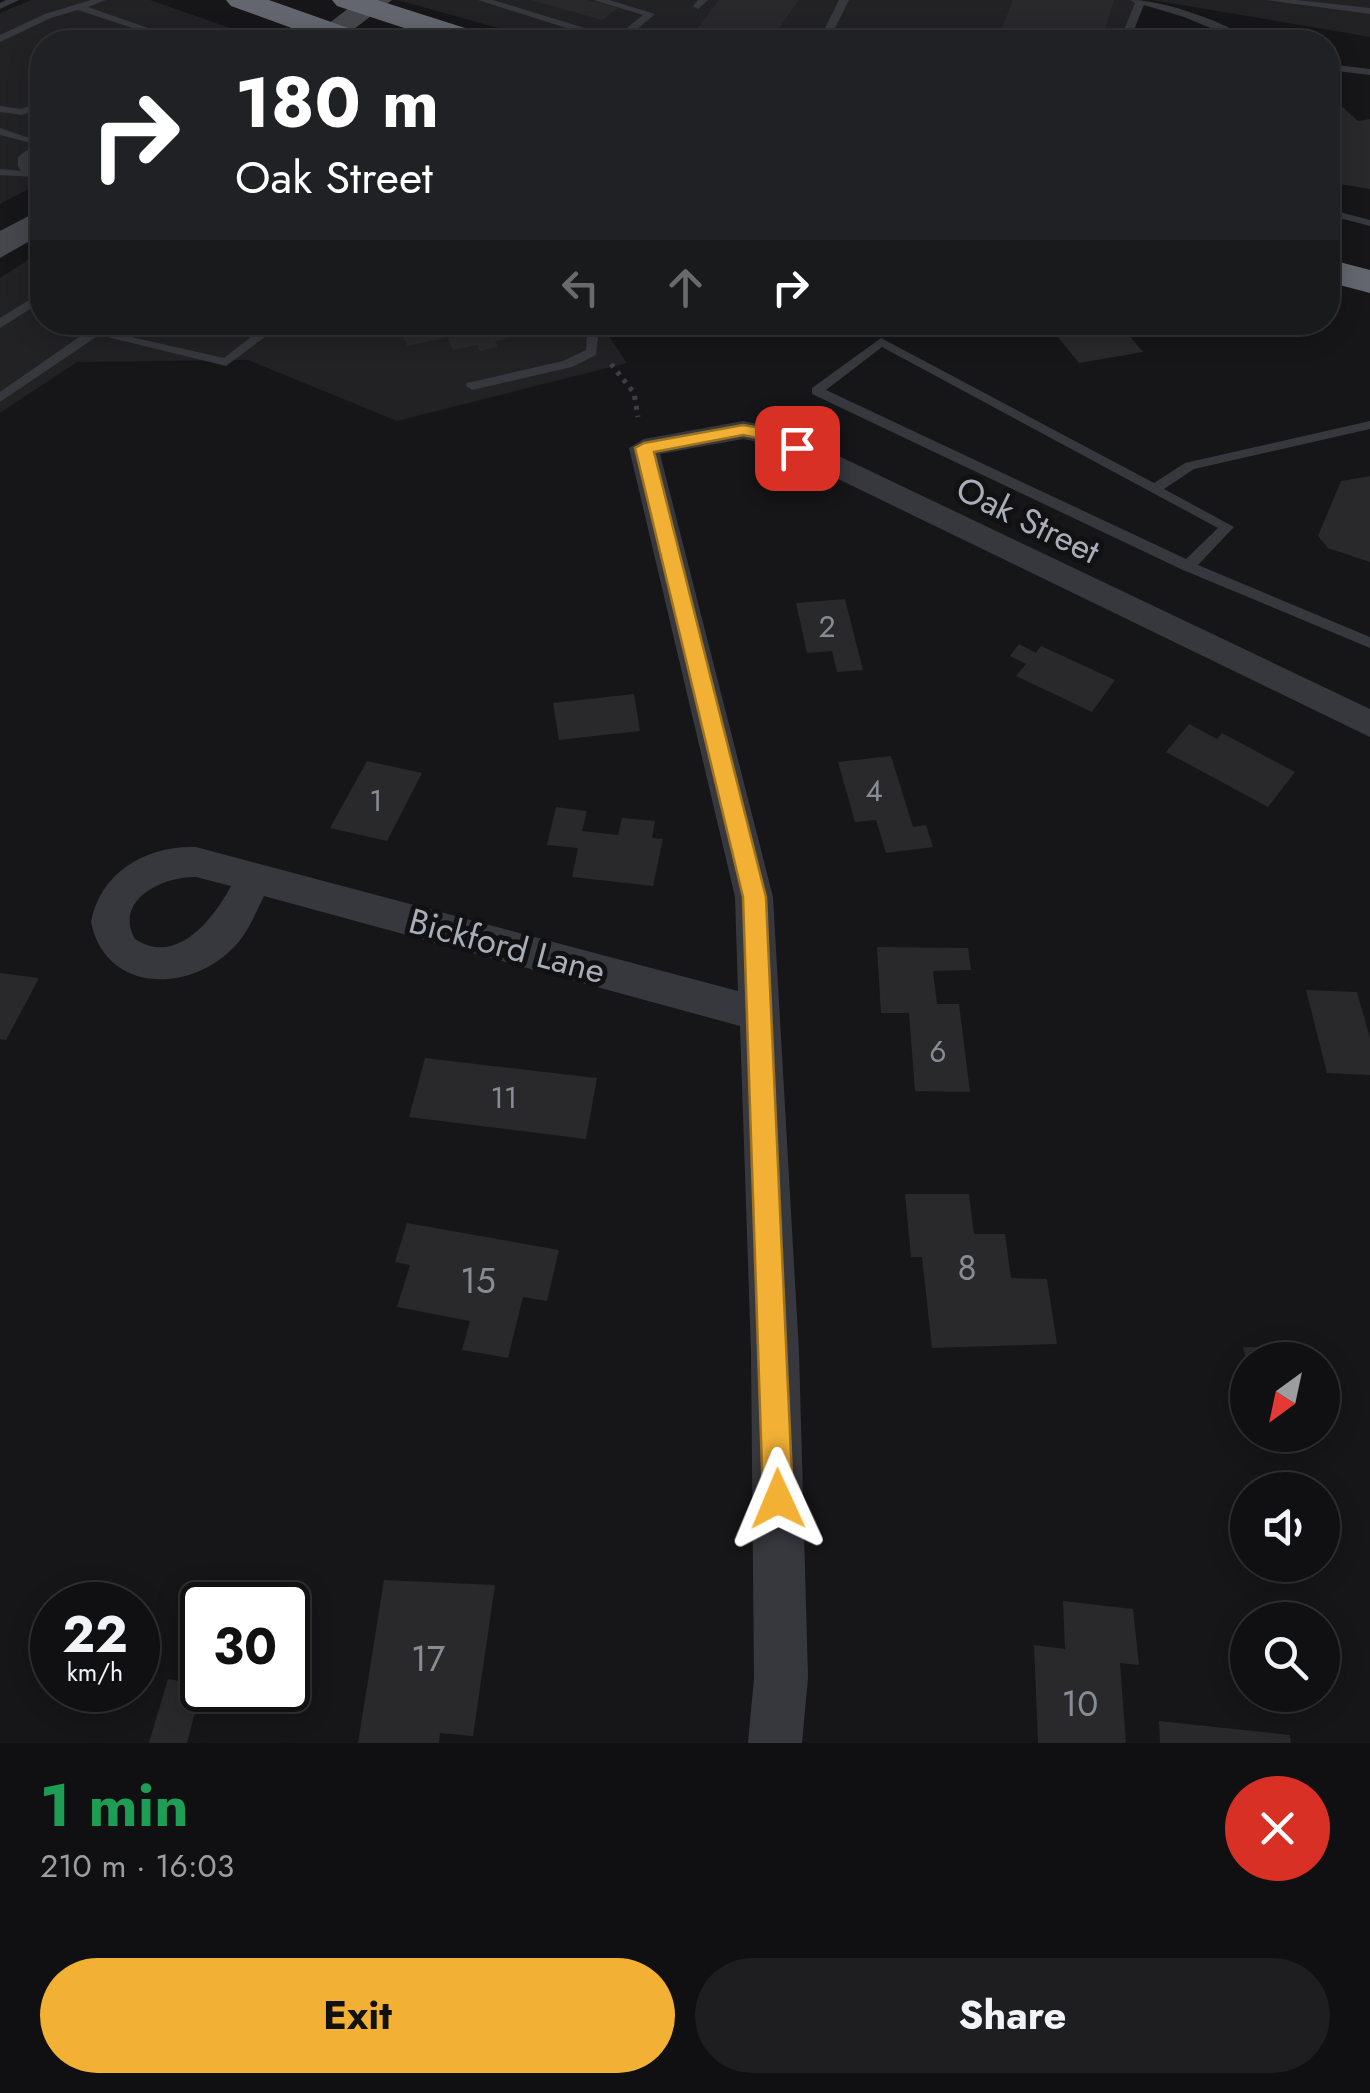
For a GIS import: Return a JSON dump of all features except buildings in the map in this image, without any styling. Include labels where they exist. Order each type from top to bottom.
[{"type":"highway","points":[[241,0],[313,30]]},
{"type":"highway","points":[[364,3],[442,30]]},
{"type":"highway","points":[[1340,273],[1370,282]]},
{"type":"highway","points":[[1340,311],[1370,319]]},
{"type":"street","points":[[344,30],[364,3]]},
{"type":"street","points":[[0,247],[30,227]]},
{"type":"street","name":"Oak Street","points":[[644,448],[743,430],[772,435],[1370,724]]},
{"type":"street","points":[[644,448],[740,827],[754,897],[775,1352],[781,1678],[775,1743]]},
{"type":"street","name":"Bickford Lane","points":[[254,878],[760,1014]]},
{"type":"lane","points":[[0,6],[14,0]]},
{"type":"lane","points":[[0,39],[48,16],[101,0]]},
{"type":"lane","points":[[483,0],[569,30]]},
{"type":"lane","points":[[598,0],[650,14],[632,30]]},
{"type":"lane","points":[[829,30],[844,0]]},
{"type":"lane","points":[[1128,30],[1139,0],[1219,30]]},
{"type":"lane","points":[[1272,0],[1370,12]]},
{"type":"lane","points":[[81,8],[135,30]]},
{"type":"lane","points":[[1340,68],[1370,72]]},
{"type":"lane","points":[[0,109],[30,109]]},
{"type":"lane","points":[[0,130],[30,141]]},
{"type":"lane","points":[[30,151],[23,157],[22,166],[30,171]]},
{"type":"lane","points":[[0,172],[30,175]]},
{"type":"lane","points":[[1340,215],[1370,223]]},
{"type":"lane","points":[[0,324],[30,304]]},
{"type":"lane","points":[[0,398],[91,335]]},
{"type":"lane","points":[[109,335],[226,362],[262,335]]},
{"type":"lane","points":[[472,386],[567,364],[592,352],[593,335]]},
{"type":"lane","points":[[1188,566],[1227,527],[882,342],[816,391],[1188,566],[1370,643]]},
{"type":"lane","points":[[1154,489],[1190,466],[1370,425]]},
{"type":"path","points":[[592,352],[619,369],[634,393],[644,448]]},
{"type":"shaded area","points":[[31,0],[150,0],[236,30],[30,30],[30,188],[0,204],[0,13]]},
{"type":"shaded area","points":[[397,0],[1143,0],[1129,30],[506,30]]},
{"type":"shaded area","points":[[1152,0],[1370,0],[1370,37]]},
{"type":"shaded area","points":[[30,259],[30,335],[608,335],[627,363],[397,421],[248,360],[77,362],[0,413],[0,278]]},
{"type":"route","points":[[778,1499],[754,897],[740,827],[644,448],[743,430],[772,435],[797,448]]}]
